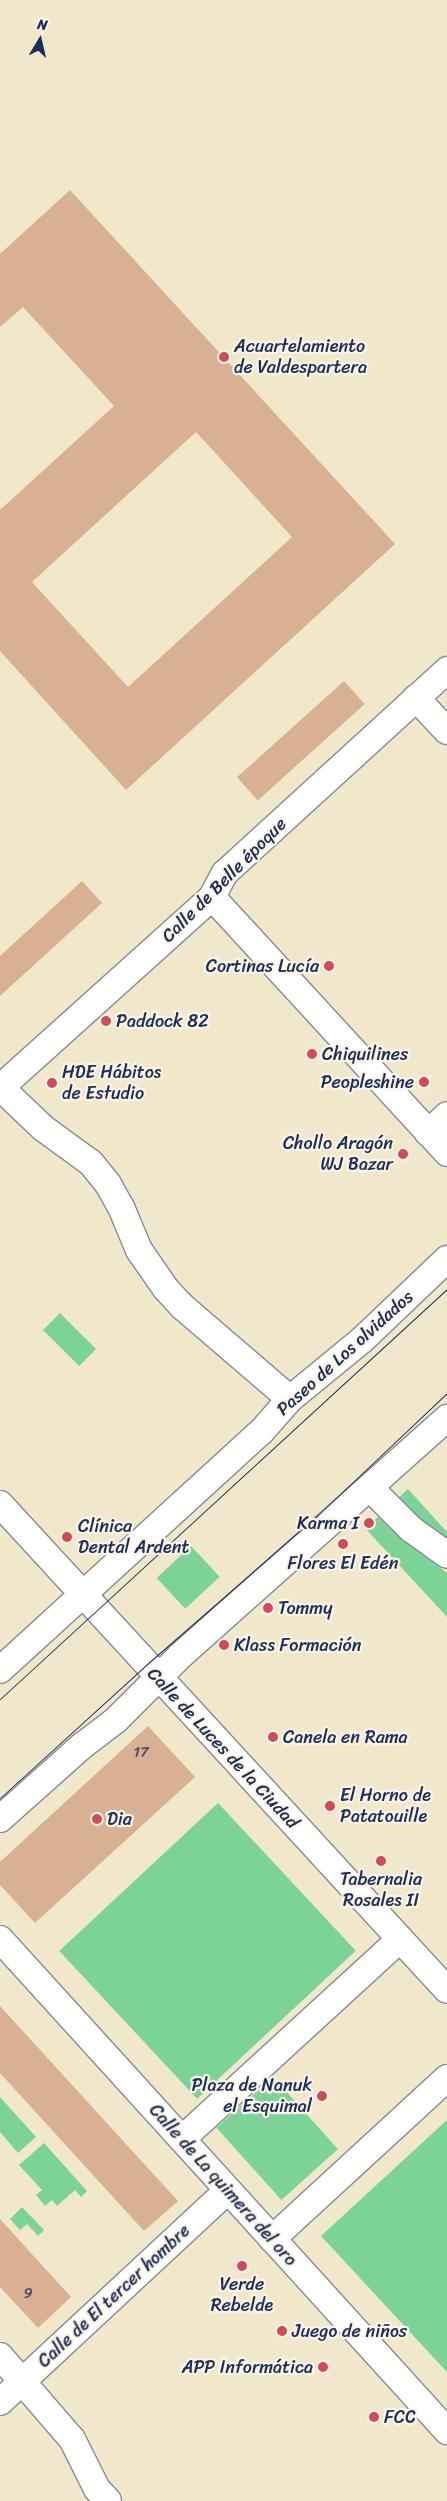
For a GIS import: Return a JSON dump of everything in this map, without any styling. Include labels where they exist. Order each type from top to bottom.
[{"type":"street","name":"Calle de Belle époque","points":[[0,1088],[212,896],[225,874],[447,670]]},
{"type":"street","points":[[416,698],[447,731]]},
{"type":"street","points":[[212,896],[438,1124],[447,1153]]},
{"type":"street","points":[[0,1088],[22,1110],[91,1163],[108,1184],[139,1250],[166,1289],[184,1307],[290,1399]]},
{"type":"street","name":"Paseo de Los olvidados","points":[[0,1670],[81,1594],[261,1432],[290,1399],[363,1339],[447,1259]]},
{"type":"street","points":[[0,1819],[82,1746],[116,1720],[180,1656],[447,1418]]},
{"type":"street","points":[[370,1488],[411,1529],[447,1556]]},
{"type":"street","name":"Calle de Luces de la Ciudad","points":[[0,1504],[447,1990]]},
{"type":"street","name":"Calle de La quimera del oro","points":[[0,1939],[447,2431]]},
{"type":"street","points":[[182,2139],[400,1939]]},
{"type":"street","points":[[272,2239],[447,2078]]},
{"type":"street","name":"Calle de El tercer hombre","points":[[0,2402],[228,2190]]},
{"type":"street","points":[[0,2356],[72,2439],[97,2489],[108,2501]]},
{"type":"green space","points":[[60,1313],[96,1349],[79,1366],[43,1330]]},
{"type":"green space","points":[[408,1489],[447,1532],[447,1541],[426,1527],[396,1500]]},
{"type":"green space","points":[[378,1517],[399,1537],[447,1573],[447,1617],[365,1528]]},
{"type":"green space","points":[[191,1546],[220,1577],[185,1609],[157,1578]]},
{"type":"green space","points":[[218,1803],[356,1951],[197,2099],[59,1951]]},
{"type":"green space","points":[[273,2077],[338,2149],[281,2200],[217,2128]]},
{"type":"green space","points":[[0,2097],[36,2137],[18,2153],[0,2132]]},
{"type":"green space","points":[[447,2120],[447,2372],[321,2236]]},
{"type":"green space","points":[[44,2143],[87,2191],[81,2197],[75,2190],[57,2206],[52,2200],[45,2206],[36,2195],[42,2190],[19,2165]]},
{"type":"green space","points":[[22,2207],[44,2230],[38,2236],[27,2224],[20,2230],[10,2219]]},
{"type":"building","points":[[70,190],[395,544],[126,790],[0,651],[0,510],[114,406],[23,307],[0,327],[0,254]],"holes":[[[196,432],[292,537],[128,687],[32,582]]]},
{"type":"building","points":[[344,681],[365,704],[258,800],[237,777]]},
{"type":"building","points":[[82,881],[102,903],[0,996],[0,956]]},
{"type":"building","name":"Dia","points":[[148,1726],[195,1777],[35,1923],[0,1885],[0,1862]]},
{"type":"building","points":[[0,2006],[178,2201],[144,2231],[0,2073]]},
{"type":"building","points":[[0,2219],[71,2297],[38,2328],[0,2287]]},
{"type":"tram line","points":[[0,1699],[447,1289]]},
{"type":"tram line","points":[[0,1798],[146,1665],[318,1515],[447,1393]]},
{"type":"place","name":"Acuartelamiento de Valdespartera","points":[[224,357]]},
{"type":"place","name":"Cortinas Lucía","points":[[329,966]]},
{"type":"place","name":"Paddock 82","points":[[106,1021]]},
{"type":"place","name":"Chiquilines","points":[[312,1054]]},
{"type":"place","name":"Peopleshine","points":[[424,1082]]},
{"type":"place","name":"HDE Hábitos de Estudio","points":[[52,1083]]},
{"type":"place","name":"Chollo Aragón WJ Bazar","points":[[403,1154]]},
{"type":"place","name":"Karma I","points":[[369,1523]]},
{"type":"place","name":"Clínica Dental Ardent","points":[[67,1537]]},
{"type":"place","name":"Flores El Edén","points":[[343,1544]]},
{"type":"place","name":"Tommy","points":[[268,1608]]},
{"type":"place","name":"Klass Formación","points":[[224,1645]]},
{"type":"place","name":"Canela en Rama","points":[[273,1737]]},
{"type":"place","name":"El Horno de Patatouille","points":[[330,1806]]},
{"type":"place","name":"Dia","points":[[97,1819]]},
{"type":"place","name":"Tabernalia Rosales II","points":[[381,1861]]},
{"type":"place","name":"Plaza de Nanuk el Esquimal","points":[[322,2096]]},
{"type":"place","name":"Verde Rebelde","points":[[242,2266]]},
{"type":"place","name":"Juego de niños","points":[[282,2331]]},
{"type":"place","name":"APP Informática","points":[[323,2367]]},
{"type":"place","name":"FCC","points":[[374,2417]]}]
